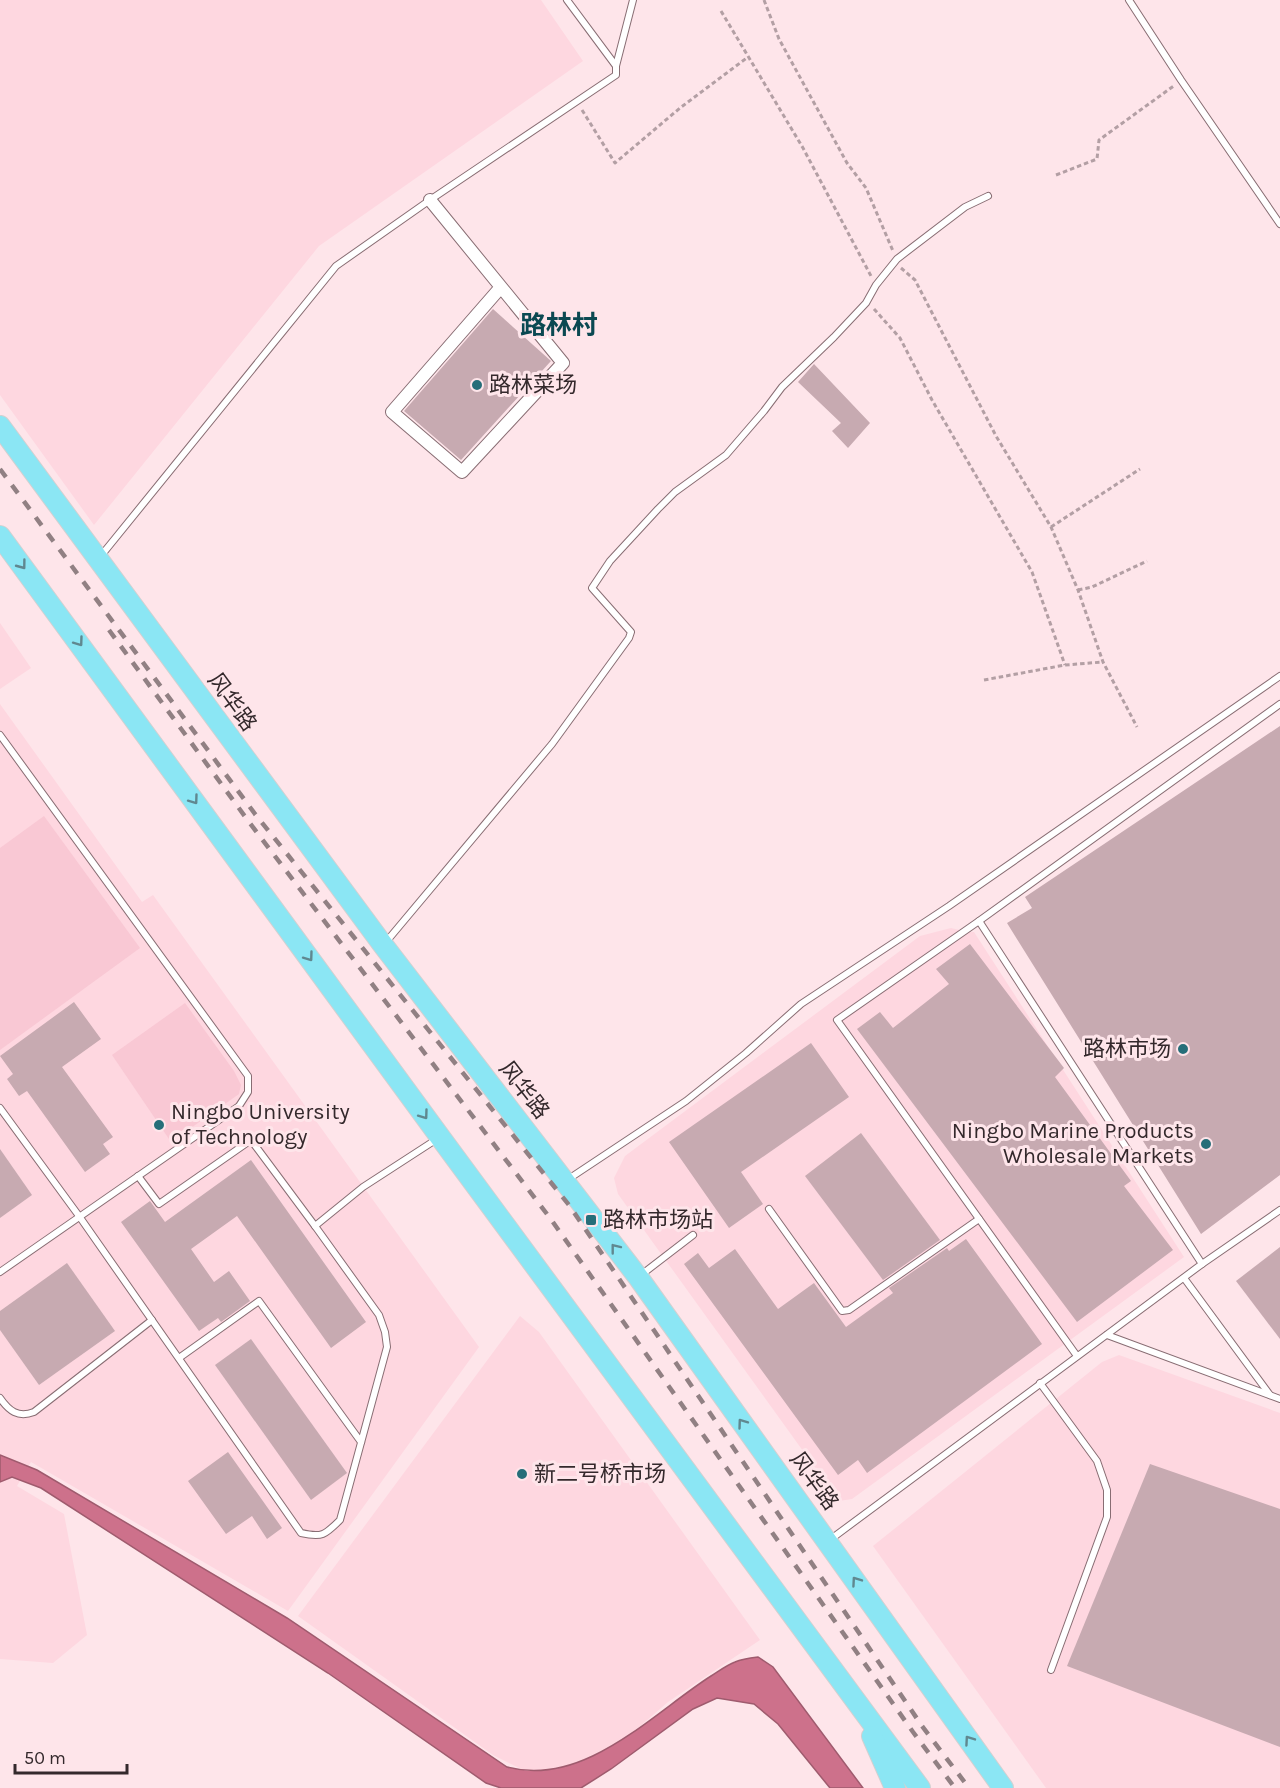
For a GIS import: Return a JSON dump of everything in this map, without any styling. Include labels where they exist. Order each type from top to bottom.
[{"type":"main road","name":"风华路","points":[[0,426],[382,945],[638,1277],[1003,1788]]},
{"type":"main road","points":[[0,536],[920,1788]]},
{"type":"main road","points":[[856,1701],[895,1788]]},
{"type":"street","points":[[430,200],[501,287],[563,363],[462,472],[392,412],[501,287]]},
{"type":"lane","points":[[567,0],[616,66]]},
{"type":"lane","points":[[98,560],[336,266],[616,75],[616,66],[633,0]]},
{"type":"lane","points":[[1129,0],[1181,81],[1280,224]]},
{"type":"lane","points":[[382,945],[552,744],[629,638],[631,632],[592,588],[610,561],[675,492],[726,455],[782,387],[866,303],[876,285],[897,259],[965,207],[988,196]]},
{"type":"lane","points":[[564,1182],[686,1101],[747,1053],[801,1004],[949,906],[1280,676]]},
{"type":"lane","points":[[1077,1356],[837,1020],[979,921],[1280,704]]},
{"type":"lane","points":[[0,735],[248,1076],[248,1092],[238,1106],[0,1272]]},
{"type":"lane","points":[[979,921],[1202,1264]]},
{"type":"lane","points":[[0,1108],[79,1216],[301,1533],[316,1537],[329,1531],[340,1520],[387,1347],[379,1315],[251,1140],[159,1204],[138,1176]]},
{"type":"lane","points":[[315,1226],[363,1187],[440,1137]]},
{"type":"lane","points":[[769,1209],[842,1311],[849,1310],[979,1220]]},
{"type":"lane","points":[[828,1542],[1040,1383],[1280,1209]]},
{"type":"lane","points":[[638,1277],[693,1235]]},
{"type":"lane","points":[[1184,1278],[1271,1395]]},
{"type":"lane","points":[[179,1358],[259,1301],[361,1442]]},
{"type":"lane","points":[[0,1398],[7,1408],[16,1413],[25,1415],[34,1412],[152,1320]]},
{"type":"lane","points":[[1107,1335],[1280,1399]]},
{"type":"lane","points":[[1040,1383],[1097,1461],[1107,1490],[1107,1517],[1051,1670]]},
{"type":"path","points":[[764,0],[779,39],[847,164],[866,188],[903,271],[915,280],[996,436],[1051,527],[1078,590],[1103,662],[1137,727]]},
{"type":"path","points":[[721,11],[803,148],[876,285]]},
{"type":"path","points":[[577,102],[615,163],[680,108],[748,57]]},
{"type":"path","points":[[1056,175],[1097,159],[1100,140],[1181,81]]},
{"type":"path","points":[[872,308],[900,338],[932,400],[1032,572],[1065,665]]},
{"type":"path","points":[[1051,527],[1140,469]]},
{"type":"path","points":[[1078,590],[1092,587],[1147,561]]},
{"type":"path","points":[[984,680],[1065,665],[1103,662]]},
{"type":"shaded area","points":[[0,0],[541,0],[583,61],[319,246],[94,525],[0,395]]},
{"type":"shaded area","points":[[0,623],[31,668],[0,689]]},
{"type":"shaded area","name":"Ningbo University of Technology","points":[[0,704],[142,902],[153,895],[479,1347],[288,1611],[31,1462],[17,1486],[64,1514],[87,1635],[53,1663],[0,1659]]},
{"type":"shaded area","points":[[44,816],[140,948],[0,1050],[0,848]]},
{"type":"shaded area","points":[[951,928],[974,932],[1184,1257],[852,1499],[839,1501],[618,1194],[614,1178],[625,1156],[920,936]]},
{"type":"shaded area","points":[[185,1003],[234,1071],[241,1085],[239,1094],[171,1142],[112,1055]]},
{"type":"shaded area","name":"新二号桥市场","points":[[520,1316],[539,1332],[760,1640],[668,1702],[623,1741],[594,1760],[556,1771],[544,1772],[525,1771],[493,1755],[298,1616]]},
{"type":"shaded area","points":[[1119,1355],[1280,1413],[1280,1788],[1046,1788],[873,1546],[1102,1362]]},
{"type":"shaded area","points":[[0,1455],[37,1470],[287,1618],[507,1767],[535,1771],[563,1767],[590,1757],[641,1727],[726,1666],[740,1660],[758,1657],[773,1667],[863,1788],[830,1788],[778,1724],[754,1704],[717,1698],[693,1709],[581,1788],[501,1788],[486,1783],[328,1673],[41,1488],[12,1477],[0,1482]]},
{"type":"building","name":"路林菜场","points":[[493,309],[551,361],[461,460],[404,411]]},
{"type":"building","points":[[814,364],[870,423],[848,448],[832,431],[841,423],[798,382]]},
{"type":"building","name":"Ningbo Marine Products Wholesale Markets","points":[[1280,726],[1280,1175],[1201,1234],[1007,923],[1032,908],[1025,897]]},
{"type":"building","points":[[970,944],[1064,1068],[1055,1077],[1131,1181],[1124,1186],[1173,1250],[1077,1322],[857,1029],[880,1012],[893,1028],[949,984],[936,969]]},
{"type":"building","points":[[74,1002],[101,1039],[62,1067],[113,1137],[103,1144],[110,1154],[85,1172],[27,1091],[19,1096],[7,1079],[13,1074],[0,1056]]},
{"type":"building","points":[[811,1043],[849,1097],[741,1172],[763,1204],[729,1228],[669,1142]]},
{"type":"building","points":[[861,1133],[940,1240],[883,1280],[805,1176]]},
{"type":"building","points":[[0,1149],[32,1195],[0,1218]]},
{"type":"building","points":[[251,1160],[366,1322],[331,1348],[237,1216],[191,1249],[214,1282],[229,1271],[250,1301],[221,1322],[218,1318],[199,1331],[121,1222],[150,1201],[165,1222]]},
{"type":"building","points":[[966,1239],[1042,1344],[867,1473],[858,1460],[838,1475],[684,1264],[698,1253],[709,1268],[735,1249],[778,1309],[814,1283],[846,1327],[893,1293],[889,1288],[947,1248],[949,1251]]},
{"type":"building","points":[[1280,1247],[1280,1339],[1236,1281]]},
{"type":"building","points":[[67,1263],[115,1331],[39,1385],[0,1330],[0,1311]]},
{"type":"building","points":[[251,1339],[347,1473],[311,1500],[215,1365]]},
{"type":"building","points":[[228,1452],[282,1528],[267,1539],[252,1516],[226,1534],[188,1481]]},
{"type":"building","points":[[1150,1464],[1280,1509],[1280,1747],[1067,1666]]},
{"type":"railway","points":[[0,469],[255,814],[569,1205],[922,1726],[969,1788]]},
{"type":"railway","points":[[109,630],[249,822],[550,1218],[913,1732],[955,1788]]},
{"type":"place","name":"路林菜场","points":[[477,385]]},
{"type":"place","name":"路林市场","points":[[1183,1049]]},
{"type":"place","name":"Ningbo University of Technology","points":[[159,1125]]},
{"type":"place","name":"Ningbo Marine Products Wholesale Markets","points":[[1206,1144]]},
{"type":"place","name":"路林市场站","points":[[591,1220]]},
{"type":"place","name":"新二号桥市场","points":[[522,1474]]},
{"type":"district","name":"路林村","points":[[559,325]]}]
